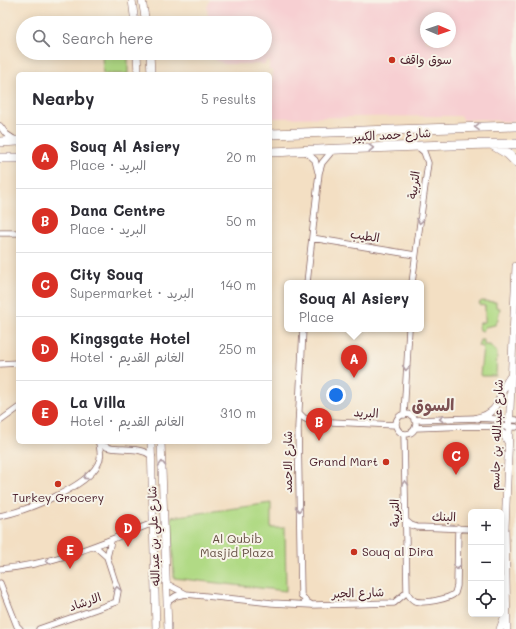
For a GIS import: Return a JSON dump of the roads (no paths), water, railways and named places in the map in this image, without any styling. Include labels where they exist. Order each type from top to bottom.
[{"type":"main road","name":"شارع حمد الكبير","points":[[272,134],[514,126]]},
{"type":"main road","points":[[0,142],[16,141]]},
{"type":"main road","points":[[489,144],[508,154],[516,162]]},
{"type":"main road","name":"شارع حمد الكبير","points":[[272,152],[416,146],[516,144]]},
{"type":"main road","points":[[0,158],[16,158]]},
{"type":"street","points":[[132,0],[134,16]]},
{"type":"street","points":[[142,0],[145,16]]},
{"type":"street","points":[[137,60],[138,72]]},
{"type":"street","points":[[150,60],[151,72]]},
{"type":"street","points":[[0,126],[6,134],[16,140]]},
{"type":"street","name":"التربية","points":[[412,280],[428,162],[424,152],[416,146]]},
{"type":"street","points":[[307,280],[319,173],[322,163],[332,150]]},
{"type":"street","points":[[305,151],[315,160],[319,173]]},
{"type":"street","points":[[0,233],[16,233]]},
{"type":"street","name":"الطيب","points":[[312,238],[415,255]]},
{"type":"street","name":"شارع عبدالله بن جاسم","points":[[504,512],[508,442],[512,424],[510,377],[516,266]]},
{"type":"street","name":"شارع الاحمد","points":[[301,595],[298,428],[303,332]]},
{"type":"street","points":[[404,415],[410,416],[414,420],[415,428],[411,433],[404,434],[399,431],[396,425],[398,420],[404,415],[409,332]]},
{"type":"street","points":[[0,364],[16,363]]},
{"type":"street","points":[[414,420],[477,418],[488,416],[493,411],[505,384],[510,377]]},
{"type":"street","points":[[0,421],[16,409]]},
{"type":"street","points":[[299,413],[310,421]]},
{"type":"street","points":[[477,418],[512,424]]},
{"type":"street","points":[[298,428],[310,421]]},
{"type":"street","name":"البريد","points":[[310,421],[396,425]]},
{"type":"street","points":[[415,428],[495,427],[512,424]]},
{"type":"street","points":[[495,427],[504,434],[508,442]]},
{"type":"street","name":"التربية","points":[[404,434],[407,592]]},
{"type":"street","points":[[0,516],[48,501],[93,472],[98,464],[101,453],[98,444]]},
{"type":"street","points":[[100,444],[106,448],[139,449],[152,456]]},
{"type":"street","name":"شارع علي بن عبدالله","points":[[151,444],[155,627]]},
{"type":"street","name":"شارع علي بن عبدالله","points":[[161,444],[168,629]]},
{"type":"street","name":"البنك","points":[[406,521],[417,527],[468,529]]},
{"type":"street","points":[[0,575],[2,569],[57,559],[96,547],[153,523]]},
{"type":"street","name":"البنك","points":[[406,535],[410,530],[417,527]]},
{"type":"street","points":[[407,592],[414,600],[420,602],[448,598],[455,593],[457,586],[458,528]]},
{"type":"street","points":[[96,547],[107,557],[111,541]]},
{"type":"street","name":"شارع عبدالله بن جاسم","points":[[504,545],[507,629]]},
{"type":"street","name":"الارشاد","points":[[39,629],[116,602],[118,591],[107,557]]},
{"type":"street","points":[[0,582],[17,626],[20,629]]},
{"type":"street","name":"شارع الجبر","points":[[167,584],[186,594]]},
{"type":"street","name":"شارع الجبر","points":[[167,602],[176,596],[186,594],[289,604],[394,603],[407,592]]},
{"type":"street","points":[[289,604],[301,595],[307,602],[312,604]]},
{"type":"street","points":[[500,629],[506,610]]},
{"type":"place","name":"سوق واقف","points":[[392,60]]},
{"type":"place","name":"Souq Al Asiery","points":[[354,378]]},
{"type":"place","name":"Dana Centre","points":[[319,441]]},
{"type":"place","name":"Grand Mart","points":[[386,462]]},
{"type":"place","name":"City Souq","points":[[456,475]]},
{"type":"place","name":"Turkey Grocery","points":[[58,484]]},
{"type":"place","name":"Kingsgate Hotel","points":[[128,547]]},
{"type":"place","name":"Souq al Dira","points":[[354,552]]},
{"type":"place","name":"La Villa","points":[[70,569]]},
{"type":"district","name":"السوق","points":[[433,405]]},
{"type":"park label","name":"Al Qubib Masjid Plaza","points":[[237,546]]}]
